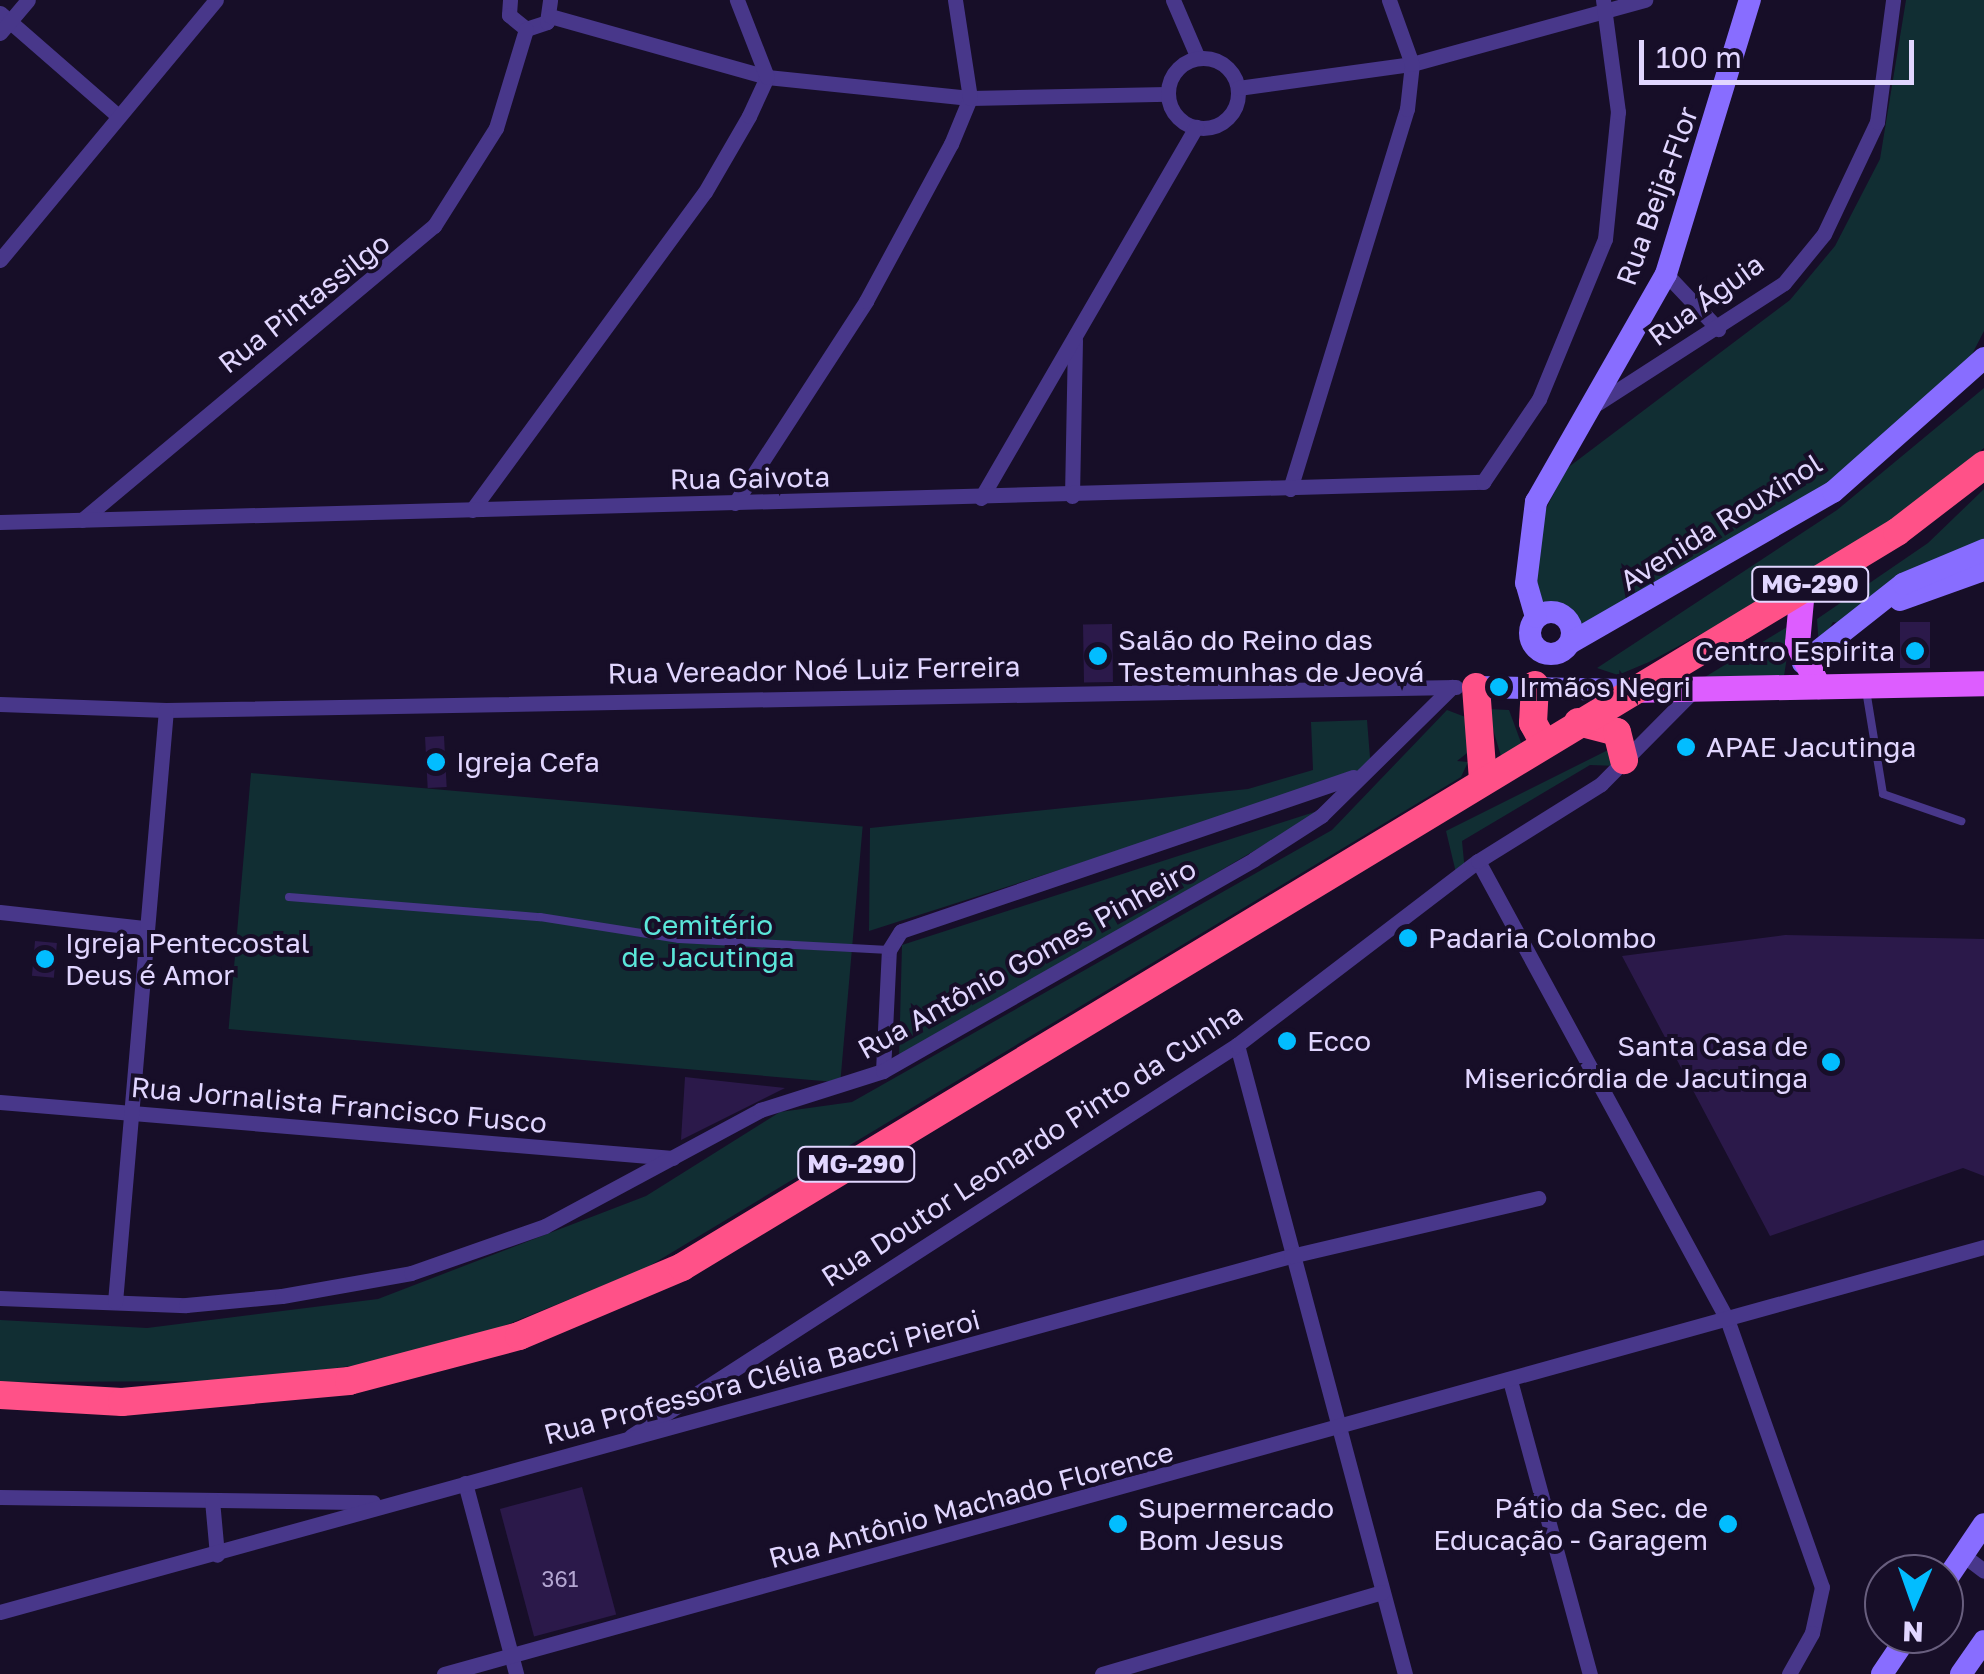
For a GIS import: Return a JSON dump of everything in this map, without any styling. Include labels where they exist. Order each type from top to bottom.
[{"type":"highway","name":"MG-290","points":[[0,1395],[122,1402],[282,1392],[444,1360],[577,1315],[725,1244],[1628,690],[1802,589],[1984,465]]},
{"type":"highway","points":[[1535,685],[1533,723],[1544,743]]},
{"type":"highway","points":[[1464,687],[1483,780]]},
{"type":"highway","points":[[1578,722],[1617,732],[1624,760]]},
{"type":"main road","points":[[1802,589],[1802,662],[1818,686]]},
{"type":"main road","points":[[1628,690],[1984,683]]},
{"type":"street","points":[[28,0],[3,22],[118,116]]},
{"type":"street","points":[[0,260],[216,0]]},
{"type":"street","points":[[510,0],[510,15],[526,29],[550,8],[768,77],[970,98],[1167,94]]},
{"type":"street","points":[[738,0],[768,77]]},
{"type":"street","points":[[735,503],[917,215],[970,98],[955,0]]},
{"type":"street","points":[[1173,0],[1198,58]]},
{"type":"street","points":[[1290,489],[1394,160],[1412,64],[1389,0]]},
{"type":"street","points":[[1238,88],[1412,64],[1606,6],[1645,0]]},
{"type":"street","name":"Rua Beija-Flor","points":[[1598,403],[1666,274],[1750,0]]},
{"type":"street","name":"Rua Águia","points":[[1556,650],[1529,635],[1536,617],[1526,583],[1536,502],[1598,403],[1784,283],[1853,183],[1877,122],[1892,0]]},
{"type":"street","name":"Rua Gaivota","points":[[0,522],[1470,486],[1494,470],[1582,310],[1605,239],[1618,112],[1606,6]]},
{"type":"street","name":"Rua Pintassilgo","points":[[82,520],[434,226],[496,128],[526,29]]},
{"type":"street","points":[[1196,127],[1176,116],[1167,94],[1172,74],[1198,58],[1220,62],[1238,88]]},
{"type":"street","points":[[472,510],[705,192],[768,77]]},
{"type":"street","points":[[982,498],[1196,127],[1227,118],[1238,88]]},
{"type":"street","points":[[1666,274],[1718,329]]},
{"type":"street","points":[[1072,496],[1076,336]]},
{"type":"street","name":"Avenida Rouxinol","points":[[1556,650],[1833,492],[1984,358]]},
{"type":"street","points":[[1802,662],[1903,584],[1984,550]]},
{"type":"street","points":[[1873,609],[1984,570]]},
{"type":"street","points":[[1535,685],[1556,650],[1564,616],[1536,617]]},
{"type":"street","points":[[1556,650],[1587,686]]},
{"type":"street","name":"Rua Vereador Noé Luiz Ferreira","points":[[0,704],[166,710],[1535,685],[1628,690]]},
{"type":"street","name":"Rua Antônio Gomes Pinheiro","points":[[0,1298],[186,1304],[388,1279],[545,1226],[760,1110],[884,1071],[1289,838],[1464,687]]},
{"type":"street","name":"Rua Doutor Leonardo Pinto da Cunha","points":[[620,1444],[1237,1045],[1478,862],[1624,760],[1694,689]]},
{"type":"street","points":[[115,1302],[166,710]]},
{"type":"street","points":[[884,1071],[888,950],[901,931],[1358,776]]},
{"type":"street","points":[[1478,862],[1728,1319],[1822,1587],[1812,1633],[1789,1674]]},
{"type":"street","points":[[0,912],[146,928]]},
{"type":"street","points":[[1237,1045],[1404,1674]]},
{"type":"street","name":"Rua Jornalista Francisco Fusco","points":[[0,1102],[673,1158]]},
{"type":"street","name":"Rua Professora Clélia Bacci Pieroi","points":[[0,1612],[1291,1256],[1538,1198]]},
{"type":"street","name":"Rua Antônio Machado Florence","points":[[444,1674],[1511,1384],[1984,1247]]},
{"type":"street","points":[[1511,1384],[1590,1674]]},
{"type":"street","points":[[465,1483],[516,1674]]},
{"type":"street","points":[[0,1497],[388,1503]]},
{"type":"street","points":[[212,1500],[216,1554]]},
{"type":"street","points":[[1964,1554],[1984,1524]]},
{"type":"street","points":[[1102,1674],[1382,1592]]},
{"type":"street","points":[[1961,1674],[1984,1640]]},
{"type":"lane","points":[[1865,685],[1883,794],[1962,821]]},
{"type":"lane","points":[[288,897],[558,919],[679,939],[888,950]]},
{"type":"green space","points":[[1906,0],[1984,0],[1984,331],[1965,368],[1839,478],[1576,628],[1560,620],[1539,602],[1533,570],[1539,523],[1566,469],[1790,300],[1835,246],[1880,159]]},
{"type":"green space","points":[[1984,388],[1984,448],[1838,560],[1649,662],[1618,675],[1597,668],[1837,510]]},
{"type":"green space","points":[[1984,489],[1984,551],[1847,625],[1833,622],[1819,648],[1817,619],[1928,543]]},
{"type":"green space","points":[[1792,624],[1784,676],[1705,677]]},
{"type":"green space","points":[[1487,709],[1509,710],[1523,748],[1503,763]]},
{"type":"green space","points":[[1447,710],[1468,718],[1471,750],[1457,761],[1468,762],[1461,777],[646,1268],[469,1340],[381,1362],[236,1381],[0,1382],[0,1320],[147,1328],[378,1299],[646,1196],[780,1112],[852,1102],[1332,830]]},
{"type":"green space","points":[[1367,720],[1371,770],[869,931],[870,828],[1248,789],[1313,770],[1311,722]]},
{"type":"green space","points":[[1610,749],[1619,766],[1590,765],[1462,841],[1465,872],[1457,877],[1446,831]]},
{"type":"green space","name":"Cemitério de Jacutinga","points":[[251,773],[863,827],[840,1083],[229,1029]]},
{"type":"green space","points":[[1327,808],[899,1059],[902,945]]},
{"type":"building","name":"Centro Espirita","points":[[1900,622],[1930,622],[1930,668],[1900,668]]},
{"type":"building","name":"Salão do Reino das Testemunhas de Jeová","points":[[1112,624],[1113,682],[1084,682],[1083,625]]},
{"type":"building","name":"Igreja Cefa","points":[[444,736],[447,787],[428,788],[425,737]]},
{"type":"building","name":"Santa Casa de Misericórdia de Jacutinga","points":[[1785,935],[1984,939],[1984,1176],[1963,1168],[1770,1236],[1622,956]]},
{"type":"building","name":"Igreja Pentecostal Deus é Amor","points":[[35,941],[57,943],[54,978],[32,976]]},
{"type":"building","points":[[685,1077],[785,1088],[681,1140]]},
{"type":"building","points":[[582,1487],[616,1615],[534,1637],[500,1509]]},
{"type":"place","name":"Centro Espirita","points":[[1915,651]]},
{"type":"place","name":"Salão do Reino das Testemunhas de Jeová","points":[[1098,656]]},
{"type":"place","name":"Irmãos Negri","points":[[1499,687]]},
{"type":"place","name":"APAE Jacutinga","points":[[1686,747]]},
{"type":"place","name":"Igreja Cefa","points":[[436,762]]},
{"type":"place","name":"Padaria Colombo","points":[[1408,938]]},
{"type":"place","name":"Igreja Pentecostal Deus é Amor","points":[[45,959]]},
{"type":"place","name":"Ecco","points":[[1287,1041]]},
{"type":"place","name":"Santa Casa de Misericórdia de Jacutinga","points":[[1831,1062]]},
{"type":"place","name":"Supermercado Bom Jesus","points":[[1118,1524]]},
{"type":"place","name":"Pátio da Sec. de Educação - Garagem","points":[[1728,1524]]}]
